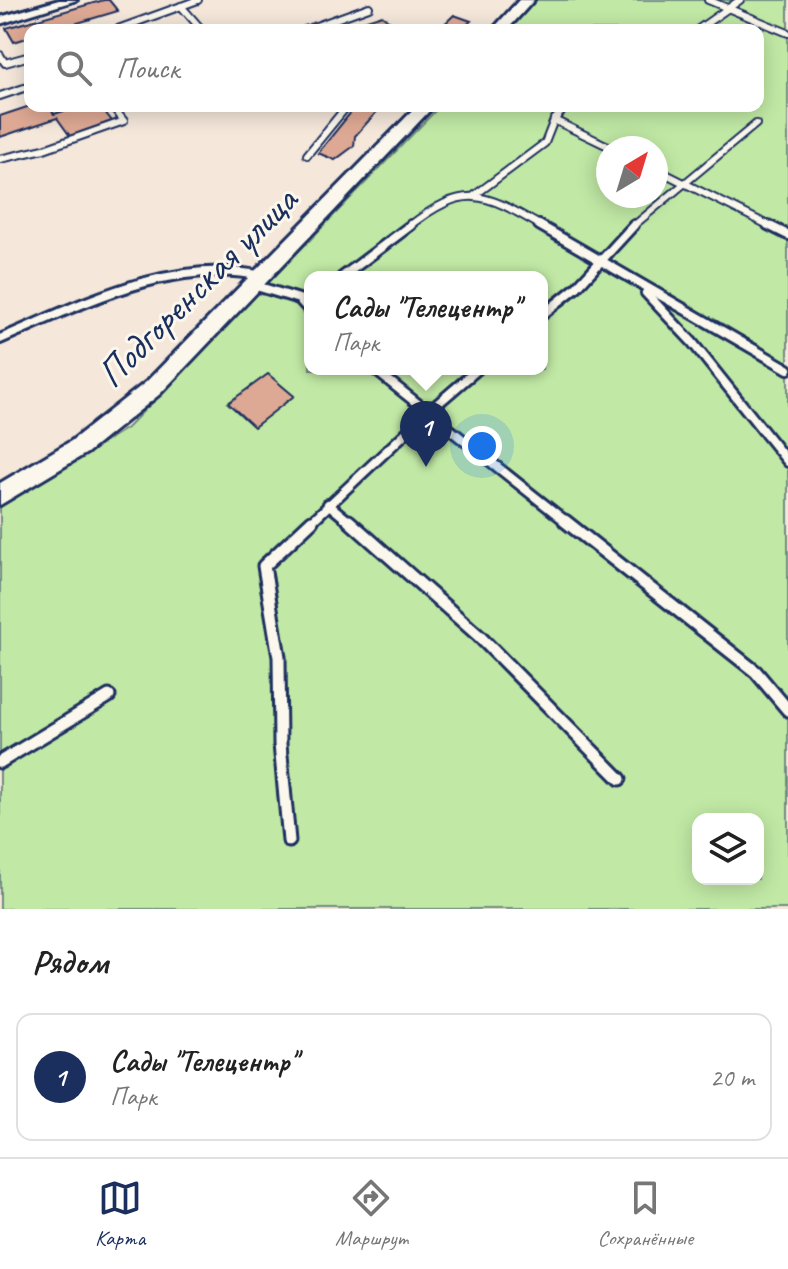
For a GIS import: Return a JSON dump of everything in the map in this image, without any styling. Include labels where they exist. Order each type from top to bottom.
[{"type":"street","points":[[0,21],[71,0]]},
{"type":"street","points":[[505,24],[527,0]]},
{"type":"street","name":"Подгоренская улица","points":[[0,495],[119,418],[258,281],[420,112]]},
{"type":"lane","points":[[132,24],[198,0]]},
{"type":"lane","points":[[708,0],[788,33]]},
{"type":"lane","points":[[706,24],[740,0]]},
{"type":"lane","points":[[181,6],[197,24]]},
{"type":"lane","points":[[322,24],[369,7]]},
{"type":"lane","points":[[0,55],[3,64],[24,58]]},
{"type":"lane","points":[[0,81],[4,95],[24,88]]},
{"type":"lane","points":[[0,159],[44,149],[124,121],[117,112]]},
{"type":"lane","points":[[307,155],[342,112]]},
{"type":"lane","points":[[475,195],[545,143],[554,120],[561,112]]},
{"type":"lane","points":[[554,120],[596,140]]},
{"type":"lane","points":[[548,310],[682,182],[756,124]]},
{"type":"lane","points":[[668,175],[788,235]]},
{"type":"lane","points":[[348,271],[357,261],[440,204],[462,195],[475,195],[507,206],[788,369]]},
{"type":"lane","points":[[0,339],[136,286],[192,272],[245,268],[258,281],[299,299],[304,304]]},
{"type":"lane","points":[[639,285],[692,342],[788,462]]},
{"type":"lane","points":[[299,299],[304,297]]},
{"type":"lane","points":[[382,375],[756,672],[788,710]]},
{"type":"lane","points":[[289,841],[280,744],[279,657],[264,566],[471,375]]},
{"type":"lane","points":[[328,504],[398,558],[488,641],[620,779]]},
{"type":"lane","points":[[0,762],[109,696]]},
{"type":"green space","points":[[536,0],[788,0],[788,909],[0,909],[0,507],[127,428],[434,112],[764,112],[764,24],[514,24]]},
{"type":"building","points":[[104,0],[109,0],[118,11],[74,24],[24,24],[24,39],[14,42],[6,28]]},
{"type":"building","points":[[382,15],[393,24],[354,24]]},
{"type":"building","points":[[454,15],[471,21],[468,24],[444,24]]},
{"type":"building","points":[[24,108],[24,112],[54,114],[105,112],[112,121],[70,136],[57,118],[0,137],[0,116]]},
{"type":"building","points":[[351,112],[377,112],[355,136],[354,146],[335,160],[318,153]]},
{"type":"building","points":[[268,374],[294,396],[254,427],[228,403]]},
{"type":"place","name":"Сады \"Телецентр\"","points":[[426,467]]}]
